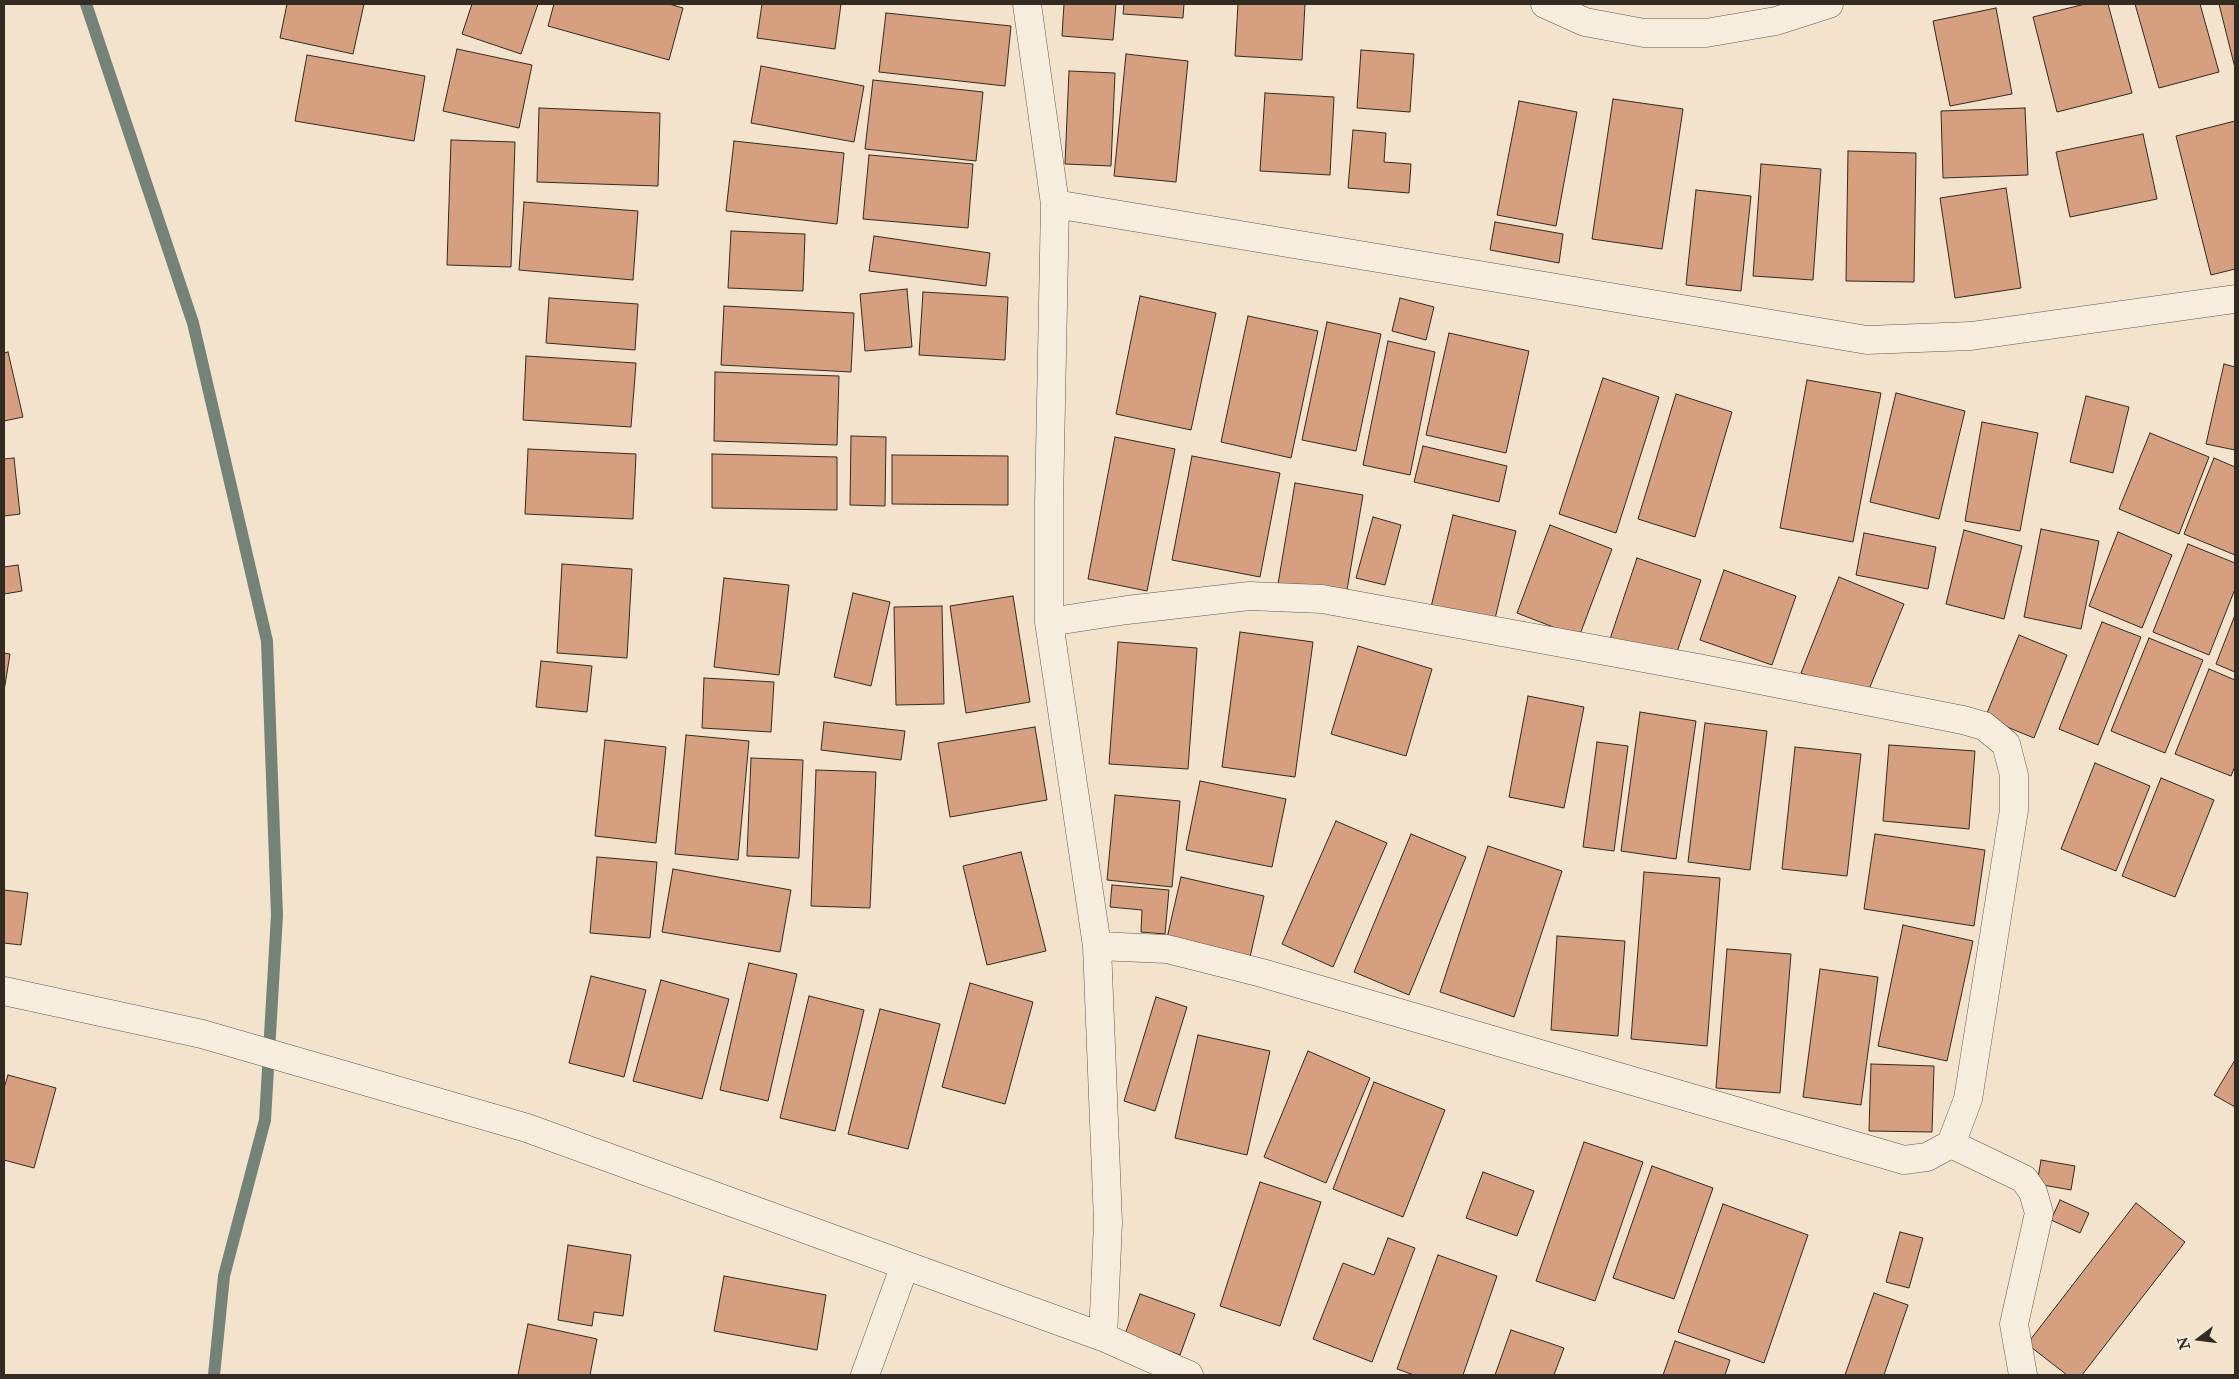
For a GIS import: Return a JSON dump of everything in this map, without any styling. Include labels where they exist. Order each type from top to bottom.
[{"type":"street","points":[[1027,4],[1056,204],[1050,483],[1050,622],[1097,946],[1108,1222],[1103,1337]]},
{"type":"street","points":[[1545,4],[1585,22],[1644,33],[1706,33],[1776,21],[1829,4]]},
{"type":"street","points":[[1056,204],[1867,340],[1971,336],[2235,299]]},
{"type":"street","points":[[1050,622],[1127,610],[1249,596],[1322,599],[1698,668],[1964,720],[1984,726],[2006,744],[2014,775],[2014,810],[1968,1099],[1951,1144],[1926,1157],[1904,1160],[1569,1060],[1262,973],[1167,949],[1097,946]]},
{"type":"street","points":[[4,990],[202,1034],[527,1128],[1103,1337],[1190,1375]]},
{"type":"street","points":[[1951,1144],[2024,1179],[2033,1192],[2039,1213],[2014,1324],[2023,1375]]},
{"type":"street","points":[[865,1375],[905,1265]]},
{"type":"building","points":[[287,4],[364,4],[353,54],[280,38]]},
{"type":"building","points":[[472,4],[538,4],[521,54],[462,34]]},
{"type":"building","points":[[554,4],[669,4],[683,8],[669,60],[548,26]]},
{"type":"building","points":[[762,4],[841,4],[835,49],[757,38]]},
{"type":"building","points":[[1064,4],[1116,4],[1113,40],[1062,36]]},
{"type":"building","points":[[1124,4],[1184,4],[1183,18],[1123,14]]},
{"type":"building","points":[[1238,4],[1305,4],[1302,60],[1235,56]]},
{"type":"building","points":[[2085,4],[2108,4],[2132,93],[2057,112],[2033,17]]},
{"type":"building","points":[[2135,4],[2200,4],[2219,72],[2159,88]]},
{"type":"building","points":[[2219,4],[2235,4],[2235,68]]},
{"type":"building","points":[[1996,8],[2012,94],[1950,106],[1933,21]]},
{"type":"building","points":[[886,13],[1011,26],[1005,86],[879,72]]},
{"type":"building","points":[[457,49],[532,65],[519,128],[443,111]]},
{"type":"building","points":[[1361,50],[1414,54],[1410,112],[1357,108]]},
{"type":"building","points":[[1126,54],[1188,61],[1176,182],[1114,176]]},
{"type":"building","points":[[307,55],[425,76],[414,141],[295,121]]},
{"type":"building","points":[[761,66],[864,86],[854,142],[751,123]]},
{"type":"building","points":[[1069,71],[1115,73],[1111,166],[1065,164]]},
{"type":"building","points":[[873,80],[983,92],[976,161],[865,149]]},
{"type":"building","points":[[1265,93],[1334,97],[1330,175],[1260,171]]},
{"type":"building","points":[[1613,99],[1683,109],[1662,249],[1592,239]]},
{"type":"building","points":[[1519,101],[1577,112],[1556,226],[1497,215]]},
{"type":"building","points":[[539,108],[660,113],[658,186],[537,182]]},
{"type":"building","points":[[2025,108],[2028,175],[1943,178],[1941,111]]},
{"type":"building","points":[[2235,121],[2235,269],[2211,275],[2176,136]]},
{"type":"building","points":[[1353,130],[1386,133],[1384,162],[1411,164],[1409,193],[1348,188]]},
{"type":"building","points":[[2143,134],[2157,199],[2070,217],[2056,152]]},
{"type":"building","points":[[451,140],[515,142],[511,267],[447,265]]},
{"type":"building","points":[[734,141],[844,153],[837,224],[726,211]]},
{"type":"building","points":[[1848,151],[1916,153],[1914,282],[1846,281]]},
{"type":"building","points":[[869,155],[973,164],[968,228],[863,219]]},
{"type":"building","points":[[1761,164],[1821,169],[1813,280],[1753,276]]},
{"type":"building","points":[[2006,188],[2021,288],[1955,298],[1940,198]]},
{"type":"building","points":[[1696,190],[1751,196],[1741,291],[1686,285]]},
{"type":"building","points":[[524,202],[638,211],[633,280],[519,270]]},
{"type":"building","points":[[1495,222],[1563,234],[1559,263],[1490,250]]},
{"type":"building","points":[[731,231],[805,234],[803,291],[728,288]]},
{"type":"building","points":[[874,236],[990,253],[986,286],[869,271]]},
{"type":"building","points":[[907,289],[912,347],[865,351],[860,294]]},
{"type":"building","points":[[923,292],[1008,297],[1005,360],[919,355]]},
{"type":"building","points":[[1140,296],[1216,313],[1191,430],[1116,414]]},
{"type":"building","points":[[549,298],[638,304],[635,350],[546,343]]},
{"type":"building","points":[[1400,298],[1434,307],[1426,340],[1392,331]]},
{"type":"building","points":[[724,306],[854,313],[851,372],[721,365]]},
{"type":"building","points":[[1248,316],[1318,331],[1291,458],[1221,442]]},
{"type":"building","points":[[1327,322],[1381,334],[1356,451],[1302,440]]},
{"type":"building","points":[[1449,333],[1529,351],[1506,453],[1426,435]]},
{"type":"building","points":[[1388,341],[1435,352],[1410,475],[1363,465]]},
{"type":"building","points":[[8,352],[23,417],[4,421],[4,353]]},
{"type":"building","points":[[526,356],[636,363],[631,427],[523,420]]},
{"type":"building","points":[[2224,364],[2235,367],[2235,450],[2206,444]]},
{"type":"building","points":[[715,372],[839,376],[837,445],[714,441]]},
{"type":"building","points":[[1603,378],[1659,397],[1616,533],[1559,514]]},
{"type":"building","points":[[1807,380],[1881,393],[1853,542],[1780,528]]},
{"type":"building","points":[[1896,393],[1965,411],[1939,519],[1870,502]]},
{"type":"building","points":[[1676,394],[1732,412],[1695,537],[1638,519]]},
{"type":"building","points":[[2086,396],[2129,407],[2113,473],[2070,462]]},
{"type":"building","points":[[1982,422],[2038,433],[2020,531],[1965,521]]},
{"type":"building","points":[[2150,433],[2209,457],[2179,534],[2119,509]]},
{"type":"building","points":[[851,436],[886,437],[885,506],[850,505]]},
{"type":"building","points":[[1115,437],[1175,449],[1147,591],[1088,579]]},
{"type":"building","points":[[1423,446],[1507,466],[1499,502],[1414,482]]},
{"type":"building","points":[[528,449],[636,454],[633,519],[525,514]]},
{"type":"building","points":[[712,454],[837,457],[837,510],[712,508]]},
{"type":"building","points":[[892,455],[1008,456],[1008,505],[892,504]]},
{"type":"building","points":[[1192,456],[1280,473],[1260,577],[1172,560]]},
{"type":"building","points":[[14,458],[20,514],[4,516],[4,459]]},
{"type":"building","points":[[2214,458],[2235,467],[2235,555],[2184,534]]},
{"type":"building","points":[[1295,483],[1363,495],[1346,596],[1278,584]]},
{"type":"building","points":[[1453,515],[1516,531],[1494,623],[1431,607]]},
{"type":"building","points":[[1373,517],[1401,525],[1385,585],[1356,578]]},
{"type":"building","points":[[1550,525],[1612,549],[1579,637],[1517,613]]},
{"type":"building","points":[[2041,529],[2099,541],[2081,629],[2024,617]]},
{"type":"building","points":[[1964,530],[2022,546],[2004,619],[1946,604]]},
{"type":"building","points":[[2118,532],[2172,555],[2142,628],[2089,606]]},
{"type":"building","points":[[1864,533],[1936,547],[1928,589],[1856,575]]},
{"type":"building","points":[[2188,544],[2235,563],[2235,589],[2209,655],[2153,632]]},
{"type":"building","points":[[1637,558],[1701,580],[1674,661],[1610,639]]},
{"type":"building","points":[[562,564],[632,569],[627,658],[557,653]]},
{"type":"building","points":[[18,565],[22,591],[4,594],[4,567]]},
{"type":"building","points":[[1724,570],[1796,596],[1772,665],[1700,640]]},
{"type":"building","points":[[1839,577],[1904,604],[1865,699],[1801,673]]},
{"type":"building","points":[[724,578],[789,585],[779,675],[714,667]]},
{"type":"building","points":[[853,593],[890,602],[871,686],[834,677]]},
{"type":"building","points":[[1013,596],[1030,702],[966,713],[950,606]]},
{"type":"building","points":[[942,606],[944,704],[896,705],[894,607]]},
{"type":"building","points":[[2235,615],[2235,672],[2216,664]]},
{"type":"building","points":[[2102,622],[2141,637],[2098,745],[2059,729]]},
{"type":"building","points":[[1240,632],[1313,642],[1295,777],[1222,767]]},
{"type":"building","points":[[2019,635],[2067,655],[2034,738],[1985,718]]},
{"type":"building","points":[[2149,638],[2203,660],[2165,753],[2111,731]]},
{"type":"building","points":[[1118,642],[1197,648],[1188,769],[1109,764]]},
{"type":"building","points":[[1358,646],[1432,669],[1406,756],[1331,734]]},
{"type":"building","points":[[4,653],[10,654],[4,691]]},
{"type":"building","points":[[541,661],[592,666],[587,712],[536,707]]},
{"type":"building","points":[[2209,669],[2235,680],[2235,766],[2231,776],[2175,754]]},
{"type":"building","points":[[704,678],[774,682],[771,732],[702,728]]},
{"type":"building","points":[[1528,696],[1584,707],[1564,808],[1509,797]]},
{"type":"building","points":[[1640,712],[1696,721],[1676,859],[1621,851]]},
{"type":"building","points":[[824,722],[905,731],[901,760],[821,750]]},
{"type":"building","points":[[1705,723],[1767,731],[1750,870],[1688,862]]},
{"type":"building","points":[[1035,727],[1047,800],[950,817],[938,743]]},
{"type":"building","points":[[686,735],[749,741],[738,860],[675,854]]},
{"type":"building","points":[[605,740],[666,747],[656,843],[595,836]]},
{"type":"building","points":[[1597,742],[1628,746],[1614,851],[1583,847]]},
{"type":"building","points":[[1889,745],[1975,751],[1969,829],[1883,821]]},
{"type":"building","points":[[1795,747],[1861,754],[1847,876],[1782,869]]},
{"type":"building","points":[[751,758],[803,760],[799,858],[747,856]]},
{"type":"building","points":[[2095,763],[2150,786],[2116,871],[2061,849]]},
{"type":"building","points":[[816,770],[876,772],[870,908],[811,906]]},
{"type":"building","points":[[2161,778],[2214,800],[2175,897],[2122,876]]},
{"type":"building","points":[[1200,781],[1286,799],[1272,867],[1186,850]]},
{"type":"building","points":[[1115,795],[1180,801],[1172,887],[1107,880]]},
{"type":"building","points":[[1336,821],[1387,843],[1333,967],[1282,944]]},
{"type":"building","points":[[1411,834],[1466,857],[1409,995],[1354,972]]},
{"type":"building","points":[[1875,834],[1985,850],[1974,926],[1864,909]]},
{"type":"building","points":[[1488,846],[1562,871],[1514,1017],[1440,992]]},
{"type":"building","points":[[1021,852],[1046,951],[987,965],[963,866]]},
{"type":"building","points":[[597,857],[657,862],[650,938],[590,933]]},
{"type":"building","points":[[673,869],[791,890],[780,952],[662,932]]},
{"type":"building","points":[[1644,872],[1720,878],[1707,1046],[1631,1039]]},
{"type":"building","points":[[1181,877],[1264,896],[1250,957],[1167,938]]},
{"type":"building","points":[[1112,885],[1169,890],[1165,934],[1141,932],[1142,910],[1110,907]]},
{"type":"building","points":[[4,890],[28,893],[21,945],[4,943]]},
{"type":"building","points":[[1903,925],[1973,941],[1947,1061],[1878,1046]]},
{"type":"building","points":[[1557,936],[1625,941],[1618,1036],[1551,1030]]},
{"type":"building","points":[[1727,949],[1791,954],[1780,1093],[1716,1088]]},
{"type":"building","points":[[749,963],[797,974],[768,1101],[720,1090]]},
{"type":"building","points":[[1820,969],[1878,977],[1861,1105],[1803,1097]]},
{"type":"building","points":[[591,976],[646,990],[624,1077],[569,1063]]},
{"type":"building","points":[[661,980],[729,999],[702,1099],[633,1081]]},
{"type":"building","points":[[970,983],[1033,1002],[1005,1104],[942,1087]]},
{"type":"building","points":[[809,996],[864,1010],[835,1131],[780,1118]]},
{"type":"building","points":[[1156,997],[1187,1007],[1155,1111],[1124,1101]]},
{"type":"building","points":[[880,1009],[940,1024],[908,1149],[848,1134]]},
{"type":"building","points":[[1198,1035],[1270,1051],[1247,1155],[1175,1138]]},
{"type":"building","points":[[1308,1051],[1370,1078],[1326,1183],[1264,1157]]},
{"type":"building","points":[[2235,1060],[2235,1107],[2214,1095]]},
{"type":"building","points":[[1871,1064],[1934,1066],[1932,1132],[1869,1131]]},
{"type":"building","points":[[8,1075],[56,1088],[34,1168],[4,1160],[4,1088]]},
{"type":"building","points":[[1374,1082],[1445,1110],[1403,1217],[1333,1189]]},
{"type":"building","points":[[1584,1142],[1643,1162],[1595,1301],[1536,1281]]},
{"type":"building","points":[[2041,1160],[2075,1166],[2071,1190],[2037,1184]]},
{"type":"building","points":[[1652,1166],[1713,1188],[1674,1299],[1613,1278]]},
{"type":"building","points":[[1483,1172],[1534,1191],[1517,1236],[1466,1218]]},
{"type":"building","points":[[1260,1182],[1321,1202],[1280,1326],[1220,1306]]},
{"type":"building","points":[[2060,1200],[2089,1213],[2080,1233],[2051,1220]]},
{"type":"building","points":[[2136,1203],[2185,1242],[2082,1375],[2067,1375],[2027,1344]]},
{"type":"building","points":[[1723,1204],[1808,1235],[1764,1363],[1678,1332]]},
{"type":"building","points":[[1900,1232],[1923,1238],[1909,1288],[1886,1282]]},
{"type":"building","points":[[1388,1238],[1415,1248],[1372,1362],[1313,1339],[1343,1263],[1374,1275]]},
{"type":"building","points":[[568,1245],[631,1255],[623,1316],[594,1312],[592,1326],[558,1320]]},
{"type":"building","points":[[1438,1255],[1497,1276],[1463,1375],[1414,1375],[1397,1369]]},
{"type":"building","points":[[724,1276],[826,1295],[817,1350],[714,1331]]},
{"type":"building","points":[[1874,1293],[1908,1305],[1884,1375],[1845,1375]]},
{"type":"building","points":[[1140,1294],[1195,1314],[1180,1355],[1125,1334]]},
{"type":"building","points":[[528,1324],[597,1339],[590,1375],[518,1375]]},
{"type":"building","points":[[1511,1330],[1564,1348],[1554,1375],[1495,1375]]},
{"type":"building","points":[[1675,1341],[1730,1360],[1725,1375],[1663,1375]]},
{"type":"waterway","points":[[86,4],[193,323],[267,641],[277,915],[265,1120],[224,1276],[214,1375]]}]
